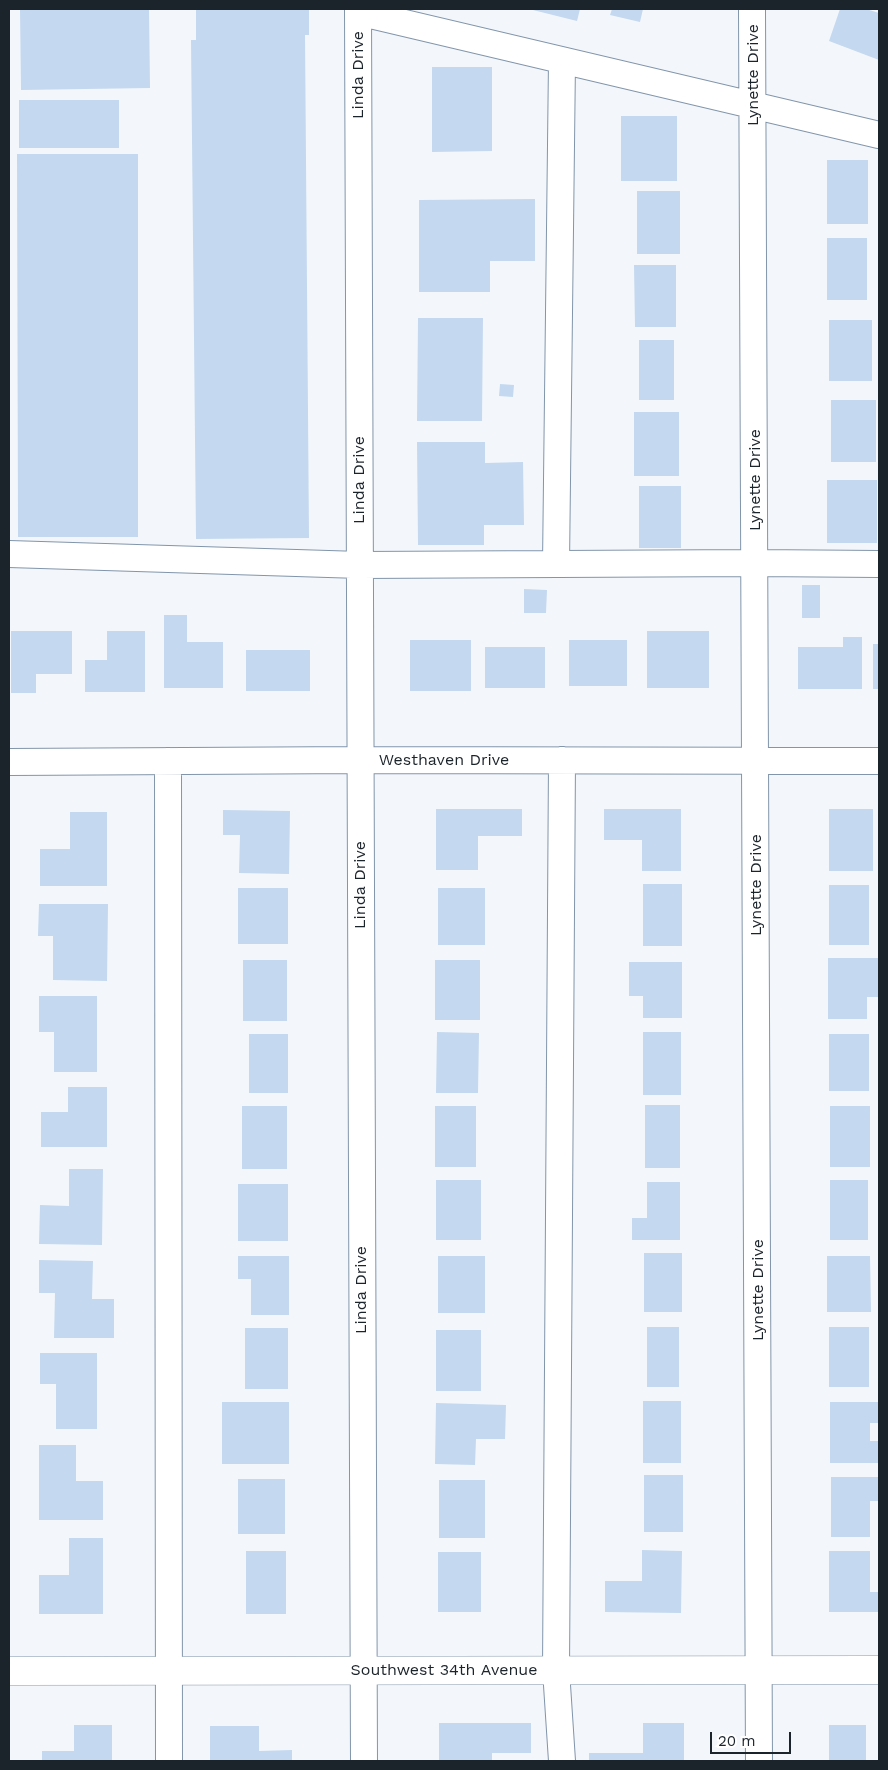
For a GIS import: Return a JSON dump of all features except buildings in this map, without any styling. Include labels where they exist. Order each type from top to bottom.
[{"type":"main road","name":"Southwest 34th Avenue","points":[[9,1671],[879,1670]]},
{"type":"street","name":"Lynette Drive","points":[[752,9],[759,1761]]},
{"type":"street","points":[[358,10],[562,61],[879,135]]},
{"type":"street","name":"Linda Drive","points":[[358,10],[362,1670],[364,1761]]},
{"type":"street","points":[[556,564],[562,61]]},
{"type":"street","points":[[9,554],[360,565],[879,564]]},
{"type":"street","points":[[168,760],[169,1761]]},
{"type":"street","name":"Westhaven Drive","points":[[9,762],[168,760],[879,761]]},
{"type":"street","points":[[562,760],[556,1670],[562,1761]]}]
